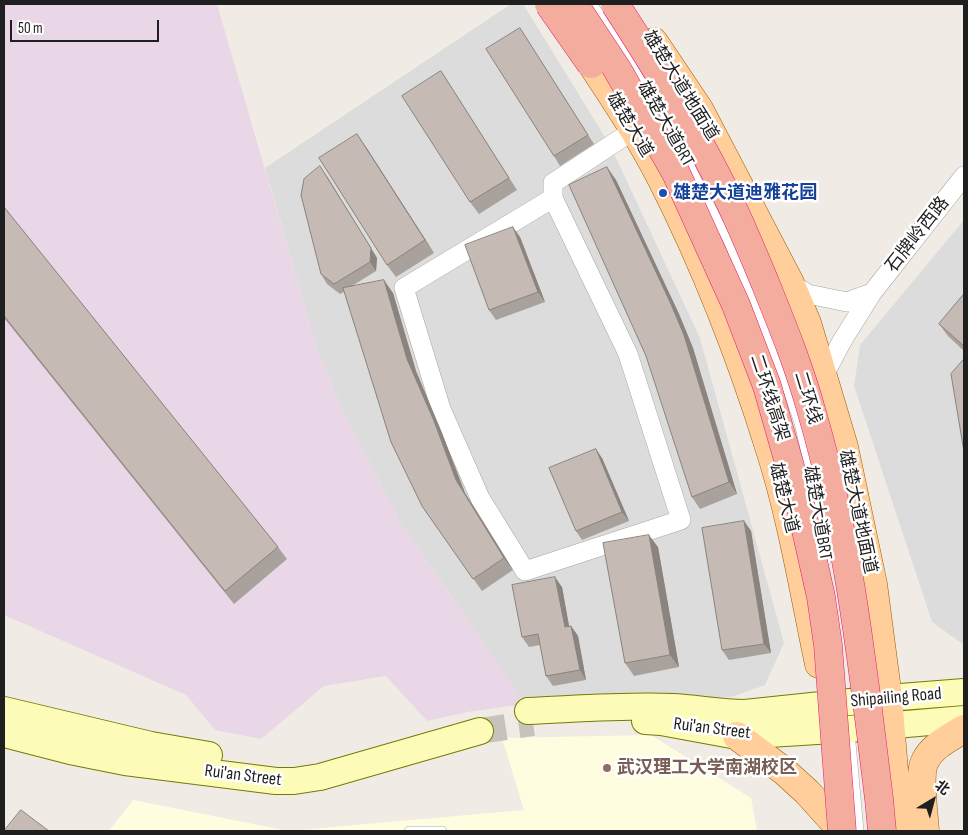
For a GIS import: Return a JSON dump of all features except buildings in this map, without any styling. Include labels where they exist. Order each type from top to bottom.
[{"type":"highway","points":[[551,4],[587,56],[653,163],[689,234],[731,329],[758,400],[795,548],[819,689],[841,718]]},
{"type":"highway","name":"二环线高架","points":[[574,4],[617,69],[676,173],[736,305],[767,386],[798,494],[821,597],[841,718],[843,829]]},
{"type":"highway","name":"二环线","points":[[615,4],[660,74],[720,180],[749,243],[795,358],[828,472],[853,596],[882,831]]},
{"type":"main road","name":"雄楚大道","points":[[551,4],[634,130],[662,180],[724,316],[768,442],[841,718]]},
{"type":"main road","name":"雄楚大道地面道","points":[[627,4],[699,109],[790,283],[806,323],[844,447],[872,575],[888,698],[899,831]]},
{"type":"main road","name":"Shipailing Road","points":[[841,718],[888,698],[964,692]]},
{"type":"main road","name":"Rui'an Street","points":[[841,718],[737,736],[661,722],[530,717],[639,706],[674,707],[725,713],[841,718],[890,725]]},
{"type":"main road","name":"Rui'an Street","points":[[4,710],[151,745],[268,765],[287,766],[313,765],[392,742],[478,726],[320,778],[294,781],[276,781],[125,762],[70,751],[4,734]]},
{"type":"main road","name":"Shipailing Road","points":[[890,725],[964,719]]},
{"type":"main road","points":[[925,831],[921,773],[924,762],[941,744],[964,729]]},
{"type":"main road","points":[[737,736],[807,792],[843,829]]},
{"type":"street","points":[[553,198],[404,288],[441,409],[480,498],[525,572],[681,520],[628,354],[553,198],[553,183],[634,130]]},
{"type":"street","name":"石牌岭西路","points":[[822,377],[872,293],[964,176]]},
{"type":"street","points":[[790,283],[808,294],[847,302],[872,293]]},
{"type":"lane","name":"雄楚大道BRT","points":[[592,4],[613,33],[686,158],[729,243],[783,376],[799,423],[818,504],[828,570]]},
{"type":"lane","points":[[409,831],[442,831]]},
{"type":"shaded area","points":[[4,4],[217,4],[317,349],[344,414],[401,523],[525,704],[467,712],[427,721],[386,676],[324,686],[261,739],[215,730],[186,695],[4,615]]},
{"type":"shaded area","points":[[511,4],[523,4],[610,145],[700,338],[784,643],[765,685],[732,697],[525,704],[401,523],[344,414],[317,349],[265,168]]},
{"type":"shaded area","points":[[964,220],[964,645],[932,622],[854,386],[860,345]]},
{"type":"shaded area","name":"武汉理工大学南湖校区","points":[[651,735],[751,798],[757,831],[288,831],[524,810],[502,738]]},
{"type":"shaded area","points":[[133,800],[288,831],[109,831]]},
{"type":"tunnel","points":[[480,731],[533,723]]},
{"type":"place","name":"雄楚大道迪雅花园","points":[[663,193]]},
{"type":"place","name":"武汉理工大学南湖校区","points":[[607,768]]}]
